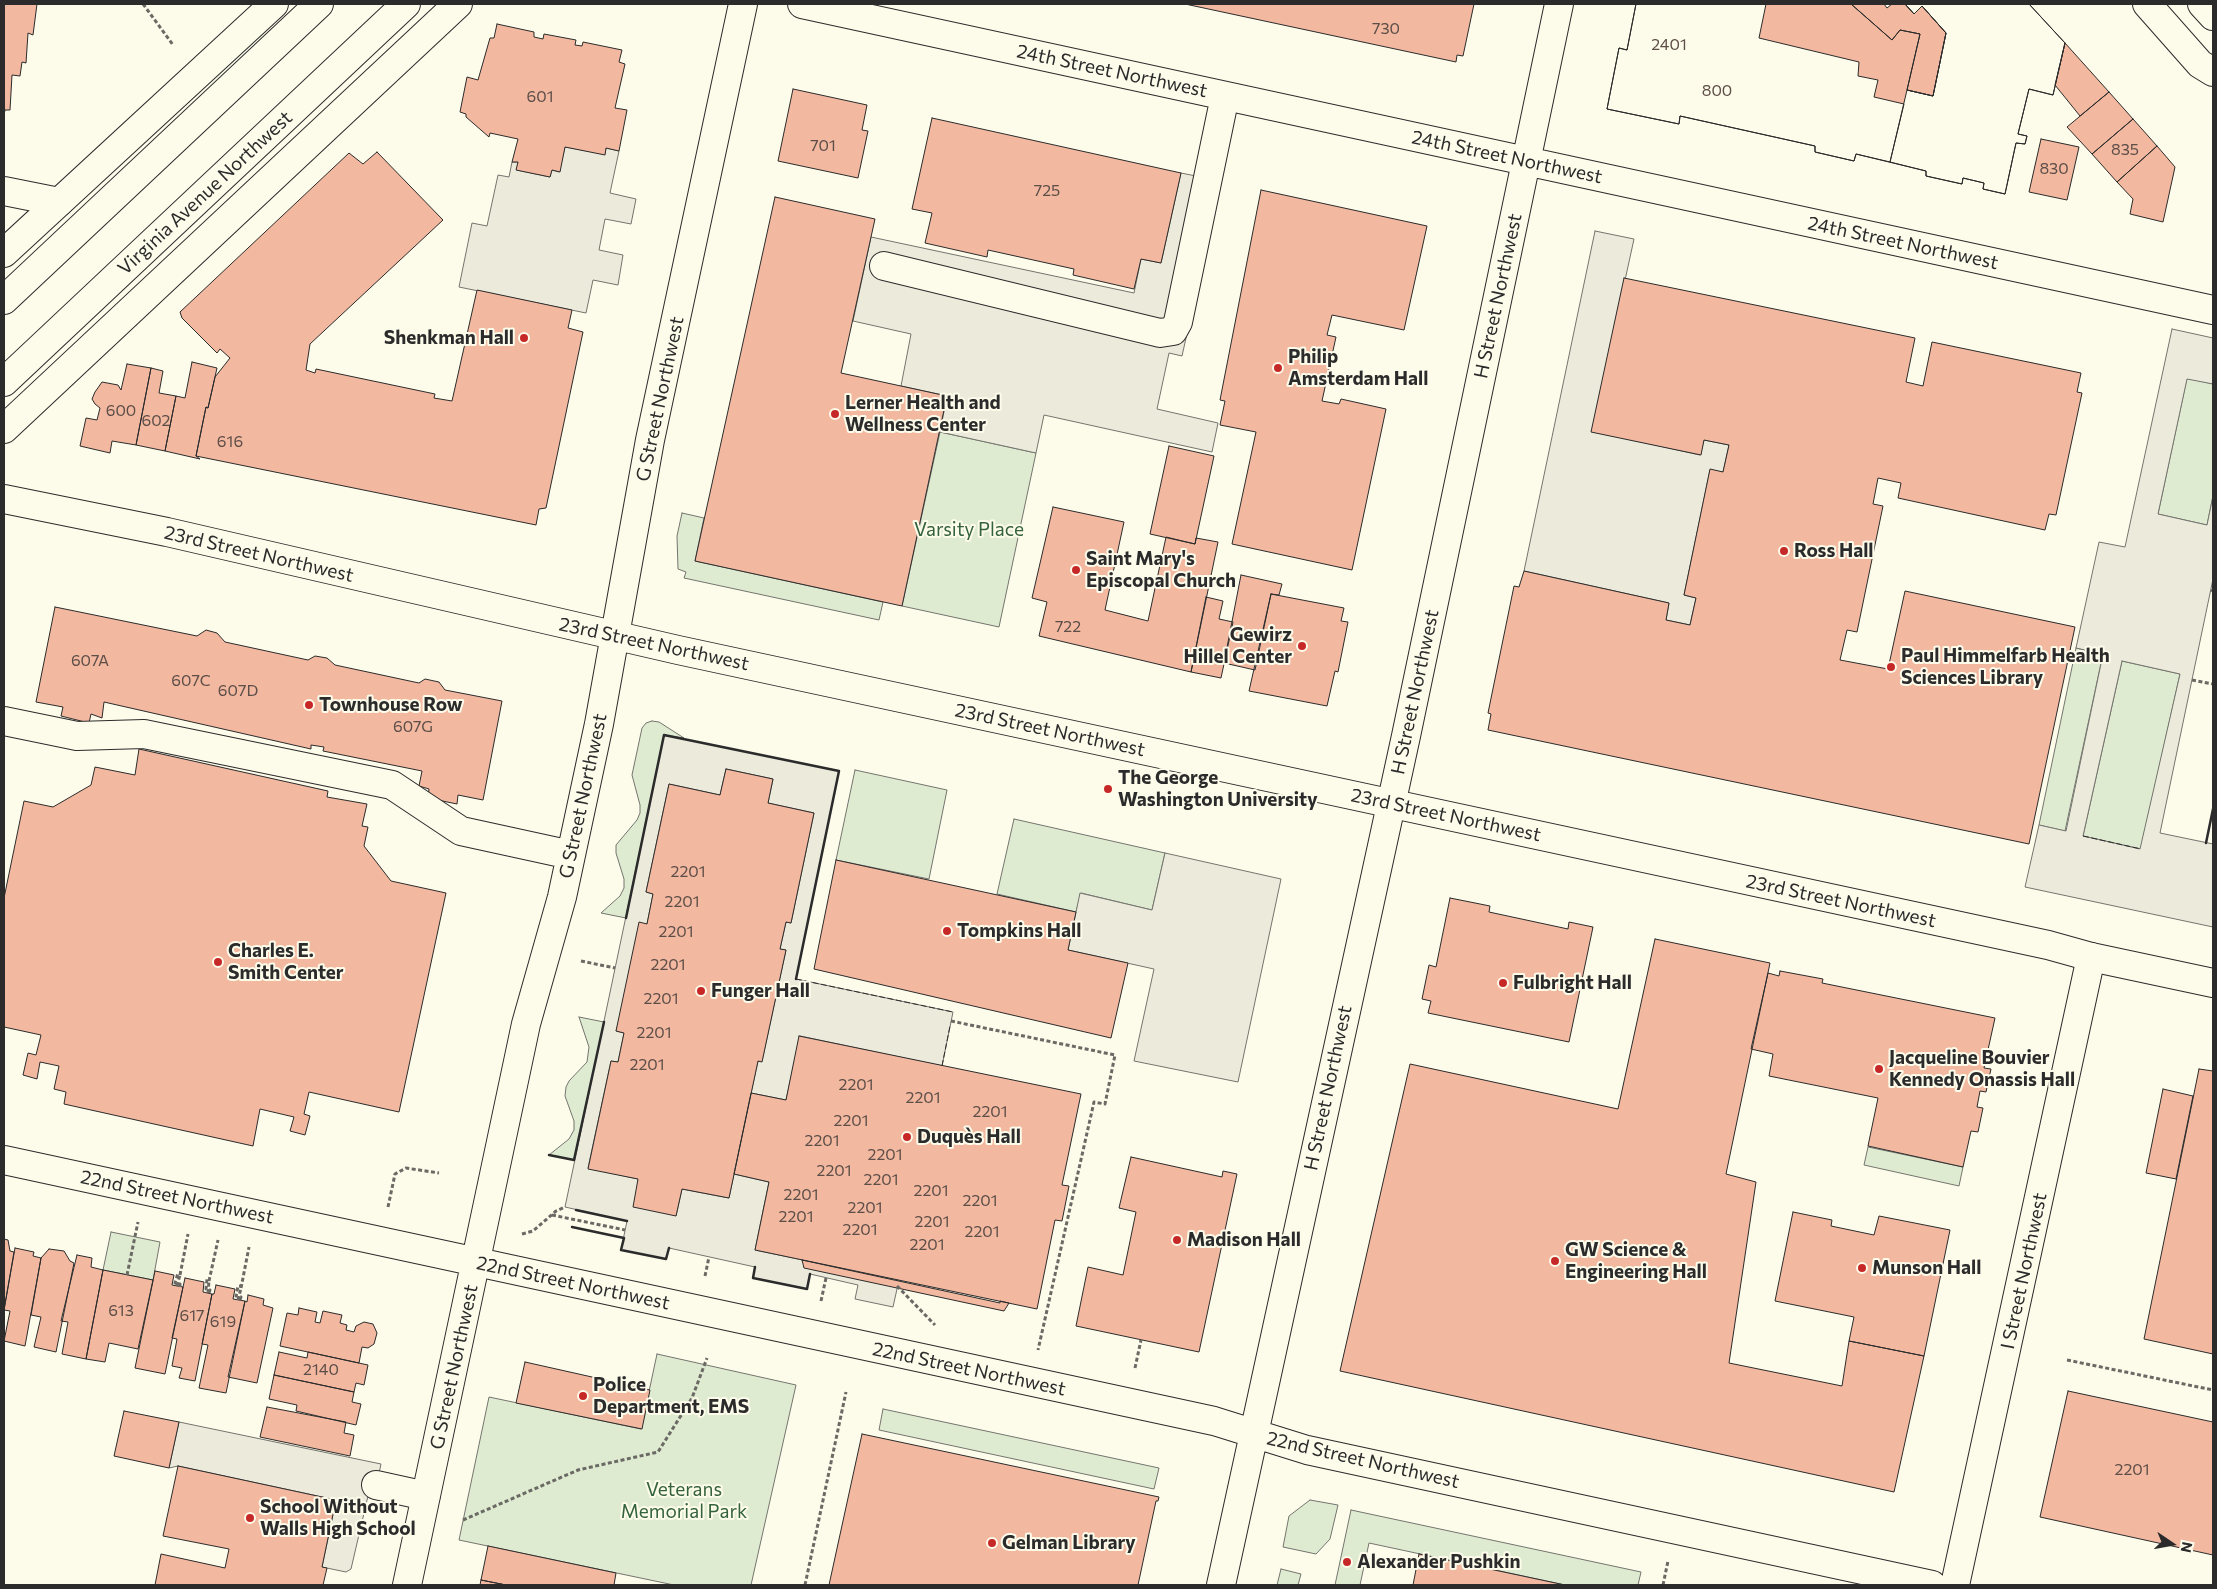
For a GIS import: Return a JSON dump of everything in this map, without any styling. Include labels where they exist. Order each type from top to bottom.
[{"type":"street","points":[[4,253],[274,4]]},
{"type":"street","points":[[4,300],[319,4]]},
{"type":"street","name":"Virginia Avenue Northwest","points":[[4,382],[406,4]]},
{"type":"street","points":[[9,419],[458,4]]},
{"type":"street","name":"G Street Northwest","points":[[407,1585],[526,1024],[562,897],[599,724],[650,440],[743,4]]},
{"type":"street","name":"24th Street Northwest","points":[[802,4],[2213,310]]},
{"type":"street","name":"H Street Northwest","points":[[1221,1585],[1391,803],[1559,4]]},
{"type":"street","points":[[2147,4],[2200,64],[2213,72]]},
{"type":"street","points":[[2202,4],[2213,16]]},
{"type":"street","points":[[884,266],[1160,333],[1173,331],[1178,322],[1225,96]]},
{"type":"street","points":[[4,191],[59,202]]},
{"type":"street","name":"23rd Street Northwest","points":[[4,499],[167,532],[615,635],[2213,983]]},
{"type":"street","points":[[4,720],[77,736],[144,734],[392,785],[461,831],[571,855]]},
{"type":"street","name":"I Street Northwest","points":[[1955,1585],[2091,957]]},
{"type":"street","name":"22nd Street Northwest","points":[[4,1160],[1214,1421],[1307,1450],[1932,1585]]},
{"type":"street","points":[[376,1485],[426,1496]]},
{"type":"path","points":[[143,4],[173,45]]},
{"type":"path","points":[[2192,680],[2213,684]]},
{"type":"path","points":[[581,962],[615,968]]},
{"type":"path","points":[[951,1021],[1115,1055],[1104,1104],[1094,1102],[1030,1382]]},
{"type":"path","points":[[388,1207],[395,1174],[406,1168],[439,1173]]},
{"type":"path","points":[[179,1286],[196,1201]]},
{"type":"path","points":[[208,1293],[225,1207]]},
{"type":"path","points":[[522,1234],[533,1231],[565,1207]]},
{"type":"path","points":[[239,1300],[256,1214]]},
{"type":"path","points":[[552,1215],[625,1230]]},
{"type":"path","points":[[127,1275],[134,1237]]},
{"type":"path","points":[[704,1282],[709,1257]]},
{"type":"path","points":[[820,1306],[826,1278]]},
{"type":"path","points":[[898,1286],[936,1326]]},
{"type":"path","points":[[463,1520],[578,1470],[658,1452],[692,1398],[707,1358]]},
{"type":"path","points":[[2067,1360],[2213,1390]]},
{"type":"path","points":[[806,1585],[846,1392]]},
{"type":"green space","points":[[2187,378],[2213,384],[2213,496],[2207,525],[2158,514]]},
{"type":"green space","name":"Varsity Place","points":[[940,432],[1036,453],[999,627],[902,606]]},
{"type":"green space","points":[[682,513],[704,518],[695,561],[883,602],[879,620],[684,578],[686,572],[678,569],[677,536]]},
{"type":"green space","points":[[2076,648],[2103,654],[2065,831],[2039,825]]},
{"type":"green space","points":[[2122,661],[2180,674],[2141,849],[2083,836]]},
{"type":"green space","points":[[652,721],[659,722],[684,738],[664,735],[626,918],[601,913],[620,896],[624,888],[624,879],[616,853],[616,845],[637,820],[640,813],[640,805],[632,775],[642,728],[646,723]]},
{"type":"green space","points":[[855,770],[947,790],[929,879],[836,860]]},
{"type":"green space","points":[[1014,819],[1165,853],[1152,910],[1081,893],[1076,912],[997,894]]},
{"type":"green space","points":[[579,1017],[604,1022],[574,1160],[549,1155],[569,1139],[574,1130],[574,1121],[565,1096],[566,1087],[569,1081],[587,1062],[589,1047]]},
{"type":"green space","points":[[1868,1147],[1963,1167],[1959,1186],[1864,1165]]},
{"type":"green space","points":[[111,1232],[160,1242],[153,1280],[103,1270]]},
{"type":"green space","name":"Veterans Memorial Park","points":[[657,1354],[796,1385],[751,1585],[674,1585],[459,1540],[489,1397],[641,1429]]},
{"type":"green space","points":[[883,1409],[1159,1468],[1154,1489],[879,1430]]},
{"type":"green space","points":[[1310,1500],[1338,1505],[1330,1539],[1316,1554],[1283,1547],[1289,1516]]},
{"type":"green space","points":[[1351,1510],[1641,1572],[1638,1585],[1565,1585],[1369,1543],[1360,1585],[1335,1585]]},
{"type":"green space","points":[[1281,1569],[1301,1574],[1298,1585],[1277,1585]]},
{"type":"shaded area","points":[[565,147],[605,154],[606,148],[619,151],[610,193],[636,199],[631,224],[605,219],[599,250],[623,255],[618,285],[593,280],[586,313],[459,287],[472,223],[487,226],[498,175],[509,177],[512,162],[518,162],[517,170],[550,177],[552,170],[559,172]]},
{"type":"shaded area","points":[[1181,173],[1221,181],[1182,356],[1169,353],[1157,409],[1218,423],[1212,452],[1044,415],[1036,453],[940,432],[947,396],[901,386],[911,334],[853,321],[871,237],[1134,293],[1141,259],[1161,263]]},
{"type":"shaded area","points":[[1595,231],[1634,239],[1592,431],[1700,455],[1704,440],[1729,445],[1723,472],[1710,470],[1684,595],[1696,598],[1690,625],[1666,620],[1669,603],[1524,571]]},
{"type":"shaded area","points":[[2172,329],[2213,338],[2213,384],[2187,379],[2158,514],[2207,525],[2213,496],[2213,579],[2160,833],[2213,844],[2213,927],[2025,887],[2039,825],[2066,831],[2103,654],[2076,648],[2099,542],[2125,547]],"holes":[[[2122,661],[2180,674],[2140,849],[2083,836]]]},
{"type":"shaded area","points":[[664,735],[839,771],[796,979],[953,1012],[942,1066],[800,1036],[786,1100],[751,1093],[758,1061],[762,1061],[786,950],[780,949],[786,922],[791,923],[814,813],[768,803],[773,779],[726,769],[720,795],[669,784],[646,892],[653,894],[647,924],[616,1031],[624,1033],[618,1062],[611,1061],[588,1168],[638,1179],[676,1216],[682,1189],[729,1198],[734,1174],[769,1182],[755,1250],[899,1280],[893,1307],[855,1299],[858,1285],[810,1274],[807,1289],[753,1278],[755,1267],[669,1248],[666,1259],[621,1250],[627,1221],[565,1207]]},
{"type":"shaded area","points":[[1165,853],[1281,879],[1238,1082],[1134,1061],[1154,969],[1068,950],[1080,893],[1152,910]]},
{"type":"shaded area","points":[[179,1422],[381,1464],[374,1497],[368,1496],[351,1569],[346,1572],[322,1567],[336,1500],[178,1466],[169,1468]]},
{"type":"building","points":[[4,4],[37,4],[33,35],[28,33],[26,63],[22,62],[20,76],[12,75],[10,110],[5,110],[4,115]]},
{"type":"building","points":[[1185,4],[1474,4],[1463,56],[1457,55],[1456,62]]},
{"type":"building","points":[[1636,4],[1851,4],[1892,40],[1900,30],[1920,34],[1907,90],[1933,96],[1946,33],[1922,6],[1914,14],[1905,4],[2029,4],[2065,43],[2053,95],[2029,89],[2018,134],[2027,136],[2025,144],[2016,143],[2005,194],[1983,189],[1984,183],[1963,178],[1962,184],[1926,176],[1926,171],[1856,154],[1854,161],[1815,152],[1815,146],[1680,116],[1679,124],[1607,109],[1619,48],[1627,50]]},
{"type":"building","points":[[1636,4],[1766,4],[1759,38],[1859,62],[1858,76],[1878,80],[1874,97],[1904,104],[1890,162],[1856,154],[1854,161],[1815,152],[1815,146],[1680,116],[1679,124],[1607,109],[1619,48],[1627,50]]},
{"type":"building","points":[[1851,4],[1884,4],[1887,8],[1892,4],[1905,4],[1914,14],[1922,6],[1946,33],[1933,96],[1907,90],[1920,34],[1900,30],[1892,40]]},
{"type":"building","points":[[1905,4],[2029,4],[2065,43],[2053,95],[2029,89],[2018,134],[2027,136],[2025,144],[2016,143],[2005,194],[1983,189],[1984,183],[1963,178],[1962,184],[1926,176],[1926,171],[1890,162],[1907,90],[1933,96],[1946,33],[1922,6],[1914,14]]},
{"type":"building","points":[[497,24],[534,32],[534,37],[543,39],[544,34],[576,40],[575,45],[582,46],[583,42],[622,50],[619,62],[625,64],[615,108],[627,110],[619,151],[606,148],[605,155],[565,147],[560,172],[552,170],[550,177],[516,170],[518,162],[512,162],[518,139],[490,133],[489,137],[466,117],[466,114],[460,112],[467,77],[478,80],[490,38],[494,38]]},
{"type":"building","points":[[2065,43],[2109,92],[2080,116],[2055,85]]},
{"type":"building","points":[[793,89],[867,105],[862,130],[868,131],[858,178],[778,161]]},
{"type":"building","points":[[2109,92],[2133,119],[2092,154],[2067,127]]},
{"type":"building","points":[[932,118],[1181,173],[1161,263],[1141,259],[1134,289],[1073,275],[1074,269],[988,250],[987,257],[925,243],[932,213],[912,209]]},
{"type":"building","points":[[2133,119],[2157,146],[2117,182],[2092,154]]},
{"type":"building","points":[[2041,139],[2079,147],[2067,200],[2029,192]]},
{"type":"building","points":[[2157,146],[2175,167],[2163,222],[2130,214],[2133,199],[2117,182]]},
{"type":"building","name":"Shenkman Hall","points":[[377,152],[443,220],[310,344],[306,370],[315,373],[316,369],[435,394],[434,398],[452,401],[477,290],[572,310],[568,328],[583,332],[546,508],[539,509],[536,525],[196,456],[206,407],[208,408],[215,377],[230,358],[220,349],[217,353],[182,318],[180,312],[349,153],[363,164]]},
{"type":"building","name":"Philip Amsterdam Hall","points":[[1261,190],[1427,226],[1404,330],[1332,315],[1327,335],[1336,337],[1322,401],[1339,404],[1341,399],[1386,409],[1352,570],[1232,544],[1256,432],[1220,425],[1225,401],[1220,400]]},
{"type":"building","name":"Lerner Health and Wellness Center","points":[[775,197],[875,219],[841,373],[947,396],[902,606],[695,561]]},
{"type":"building","name":"Ross Hall","points":[[1624,278],[1915,338],[1906,382],[1923,386],[1932,342],[2081,373],[2077,392],[2082,393],[2056,515],[2049,514],[2045,530],[1898,498],[1901,483],[1878,478],[1873,504],[1883,506],[1857,632],[1847,630],[1840,660],[1888,669],[1905,591],[2075,627],[2029,844],[1488,730],[1491,714],[1488,713],[1514,586],[1519,587],[1524,571],[1669,603],[1666,620],[1690,625],[1696,598],[1684,595],[1710,469],[1723,472],[1729,445],[1704,440],[1701,455],[1591,432]]},
{"type":"building","points":[[192,362],[217,368],[208,408],[206,407],[196,456],[200,459],[165,451],[176,396],[185,398]]},
{"type":"building","points":[[127,364],[151,368],[136,445],[112,441],[110,453],[80,446],[86,418],[97,420],[100,408],[92,399],[95,392],[102,382],[118,385],[121,390]]},
{"type":"building","points":[[151,368],[163,371],[159,393],[176,396],[165,451],[136,445]]},
{"type":"building","points":[[1169,446],[1214,456],[1195,544],[1150,534]]},
{"type":"building","name":"Saint Mary's Episcopal Church","points":[[1053,507],[1124,522],[1105,610],[1148,621],[1166,537],[1195,544],[1196,538],[1218,542],[1191,672],[1039,636],[1047,602],[1032,598]]},
{"type":"building","points":[[1241,575],[1282,584],[1279,595],[1271,594],[1255,670],[1224,663]]},
{"type":"building","name":"Gewirz Hillel Center","points":[[1271,594],[1344,608],[1341,621],[1348,622],[1338,672],[1335,671],[1327,706],[1249,691]]},
{"type":"building","points":[[1206,597],[1223,601],[1219,619],[1233,622],[1221,678],[1191,672]]},
{"type":"building","name":"Townhouse Row","points":[[55,607],[197,636],[206,630],[217,633],[225,642],[308,660],[315,656],[327,658],[335,665],[419,683],[425,679],[439,682],[445,690],[502,701],[483,800],[458,795],[457,804],[428,798],[429,789],[419,786],[422,771],[323,751],[324,747],[311,745],[311,749],[104,702],[102,718],[91,714],[89,723],[61,716],[63,707],[36,702]]},
{"type":"building","name":"Charles E. Smith Center","points":[[139,749],[328,791],[327,797],[367,804],[362,826],[368,827],[364,846],[391,881],[446,893],[399,1112],[309,1092],[304,1114],[310,1116],[305,1135],[290,1131],[294,1117],[260,1109],[253,1146],[64,1104],[66,1092],[54,1089],[59,1066],[40,1062],[37,1079],[23,1075],[28,1053],[36,1055],[41,1035],[4,1027],[4,898],[24,801],[53,807],[91,785],[95,767],[135,775]]},
{"type":"building","name":"Funger Hall","points":[[726,769],[773,779],[768,803],[814,813],[791,923],[786,922],[780,949],[786,950],[762,1062],[758,1061],[729,1198],[682,1189],[676,1216],[633,1207],[638,1179],[588,1169],[611,1061],[618,1062],[624,1033],[616,1031],[639,922],[647,924],[653,894],[646,892],[669,784],[720,795]]},
{"type":"building","name":"Tompkins Hall","points":[[836,860],[1076,912],[1068,950],[1128,963],[1111,1038],[814,969]]},
{"type":"building","name":"Fulbright Hall","points":[[1450,898],[1490,906],[1489,912],[1568,929],[1569,922],[1593,927],[1569,1042],[1428,1013],[1431,1001],[1422,999],[1429,965],[1436,967]]},
{"type":"building","name":"GW Science & Engineering Hall","points":[[1655,939],[1770,963],[1726,1174],[1756,1182],[1729,1363],[1842,1386],[1849,1341],[1924,1356],[1894,1492],[1340,1371],[1410,1064],[1618,1109]]},
{"type":"building","name":"Jacqueline Bouvier Kennedy Onassis Hall","points":[[1780,971],[1823,979],[1822,983],[1995,1018],[1984,1068],[1991,1069],[1986,1092],[1980,1091],[1977,1107],[1983,1108],[1978,1132],[1971,1131],[1963,1167],[1868,1146],[1878,1098],[1769,1076],[1773,1054],[1751,1049],[1768,973],[1779,976]]},
{"type":"building","name":"Duquès Hall","points":[[799,1036],[1081,1094],[1062,1185],[1069,1186],[1062,1221],[1055,1220],[1037,1309],[755,1250],[769,1182],[734,1174],[751,1093],[786,1100]]},
{"type":"building","points":[[2199,1069],[2213,1071],[2213,1354],[2144,1339]]},
{"type":"building","points":[[2163,1089],[2193,1096],[2176,1179],[2146,1173]]},
{"type":"building","name":"Madison Hall","points":[[1131,1157],[1222,1177],[1223,1171],[1237,1174],[1199,1352],[1076,1326],[1088,1267],[1123,1275],[1136,1212],[1119,1208]]},
{"type":"building","name":"Munson Hall","points":[[1793,1212],[1832,1220],[1831,1226],[1874,1235],[1879,1216],[1950,1230],[1924,1356],[1849,1341],[1854,1317],[1775,1301]]},
{"type":"building","points":[[4,1239],[8,1240],[10,1251],[14,1252],[4,1310]]},
{"type":"building","points":[[15,1248],[34,1252],[33,1256],[41,1258],[25,1346],[4,1341],[10,1311],[4,1310]]},
{"type":"building","points":[[49,1249],[64,1251],[70,1261],[74,1263],[56,1352],[34,1347],[41,1317],[31,1315],[41,1258]]},
{"type":"building","points":[[77,1255],[92,1258],[91,1267],[103,1270],[86,1359],[62,1354],[68,1322],[61,1321]]},
{"type":"building","points":[[802,1260],[1000,1303],[1000,1301],[1009,1303],[1004,1311],[804,1268]]},
{"type":"building","points":[[103,1270],[153,1280],[138,1349],[109,1343],[105,1362],[86,1359]]},
{"type":"building","points":[[155,1271],[174,1275],[172,1285],[183,1287],[165,1374],[135,1368]]},
{"type":"building","points":[[185,1278],[204,1282],[203,1292],[212,1294],[195,1381],[179,1378],[182,1368],[172,1366],[177,1339],[172,1338]]},
{"type":"building","points":[[216,1285],[235,1289],[233,1299],[245,1301],[226,1393],[199,1388],[208,1345],[202,1344],[212,1294],[214,1294]]},
{"type":"building","points":[[248,1295],[264,1299],[263,1305],[273,1308],[257,1383],[228,1377]]},
{"type":"building","points":[[299,1308],[317,1312],[315,1322],[320,1323],[323,1311],[342,1315],[340,1323],[347,1325],[346,1330],[354,1332],[356,1326],[364,1322],[373,1324],[377,1333],[374,1344],[368,1348],[362,1347],[359,1363],[280,1346],[287,1313],[298,1315]]},
{"type":"building","points":[[279,1352],[307,1358],[308,1352],[368,1365],[364,1385],[356,1383],[354,1392],[274,1375]]},
{"type":"building","name":"Police Department, EMS","points":[[525,1362],[650,1390],[642,1429],[516,1403]]},
{"type":"building","points":[[274,1375],[354,1392],[352,1402],[361,1404],[356,1425],[296,1411],[297,1405],[269,1399]]},
{"type":"building","points":[[2068,1391],[2213,1422],[2213,1555],[2040,1517]]},
{"type":"building","points":[[267,1407],[346,1422],[344,1433],[354,1435],[350,1456],[260,1437]]},
{"type":"building","points":[[124,1411],[179,1422],[169,1468],[114,1456]]},
{"type":"building","name":"Gelman Library","points":[[862,1434],[1159,1497],[1158,1501],[1156,1501],[1138,1585],[829,1585]]},
{"type":"building","name":"School Without Walls High School","points":[[178,1466],[336,1500],[322,1567],[327,1568],[323,1585],[155,1585],[161,1554],[225,1568],[229,1549],[163,1536]]},
{"type":"building","points":[[488,1546],[616,1573],[614,1585],[506,1585],[481,1580]]},
{"type":"building","points":[[1419,1554],[1565,1585],[1413,1585]]},
{"type":"building","points":[[481,1580],[506,1585],[480,1585]]},
{"type":"fence","points":[[2083,836],[2141,849]]},
{"type":"fence","points":[[796,979],[953,1012]]},
{"type":"fence","points":[[942,1066],[950,1026]]},
{"type":"wall","points":[[626,918],[664,735],[839,771],[796,979]]},
{"type":"wall","points":[[2206,843],[2213,809]]},
{"type":"wall","points":[[549,1155],[574,1160],[604,1022]]},
{"type":"wall","points":[[576,1210],[627,1221]]},
{"type":"wall","points":[[572,1227],[624,1238],[621,1250],[666,1259],[669,1248]]},
{"type":"wall","points":[[755,1267],[753,1278],[807,1289],[810,1274]]},
{"type":"place","name":"Shenkman Hall","points":[[524,338]]},
{"type":"place","name":"Philip Amsterdam Hall","points":[[1278,368]]},
{"type":"place","name":"Lerner Health and Wellness Center","points":[[835,414]]},
{"type":"place","name":"Ross Hall","points":[[1784,551]]},
{"type":"place","name":"Saint Mary's Episcopal Church","points":[[1076,570]]},
{"type":"place","name":"Gewirz Hillel Center","points":[[1302,646]]},
{"type":"place","name":"Paul Himmelfarb Health Sciences Library","points":[[1891,667]]},
{"type":"place","name":"Townhouse Row","points":[[309,705]]},
{"type":"place","name":"The George Washington University","points":[[1108,789]]},
{"type":"place","name":"Tompkins Hall","points":[[947,931]]},
{"type":"place","name":"Charles E. Smith Center","points":[[218,962]]},
{"type":"place","name":"Fulbright Hall","points":[[1503,983]]},
{"type":"place","name":"Funger Hall","points":[[701,991]]},
{"type":"place","name":"Jacqueline Bouvier Kennedy Onassis Hall","points":[[1879,1069]]},
{"type":"place","name":"Duquès Hall","points":[[907,1137]]},
{"type":"place","name":"Madison Hall","points":[[1177,1240]]},
{"type":"place","name":"GW Science & Engineering Hall","points":[[1555,1261]]},
{"type":"place","name":"Munson Hall","points":[[1862,1268]]},
{"type":"place","name":"Police Department, EMS","points":[[583,1396]]},
{"type":"place","name":"School Without Walls High School","points":[[250,1518]]},
{"type":"place","name":"Gelman Library","points":[[992,1543]]},
{"type":"place","name":"Alexander Pushkin","points":[[1347,1562]]}]
